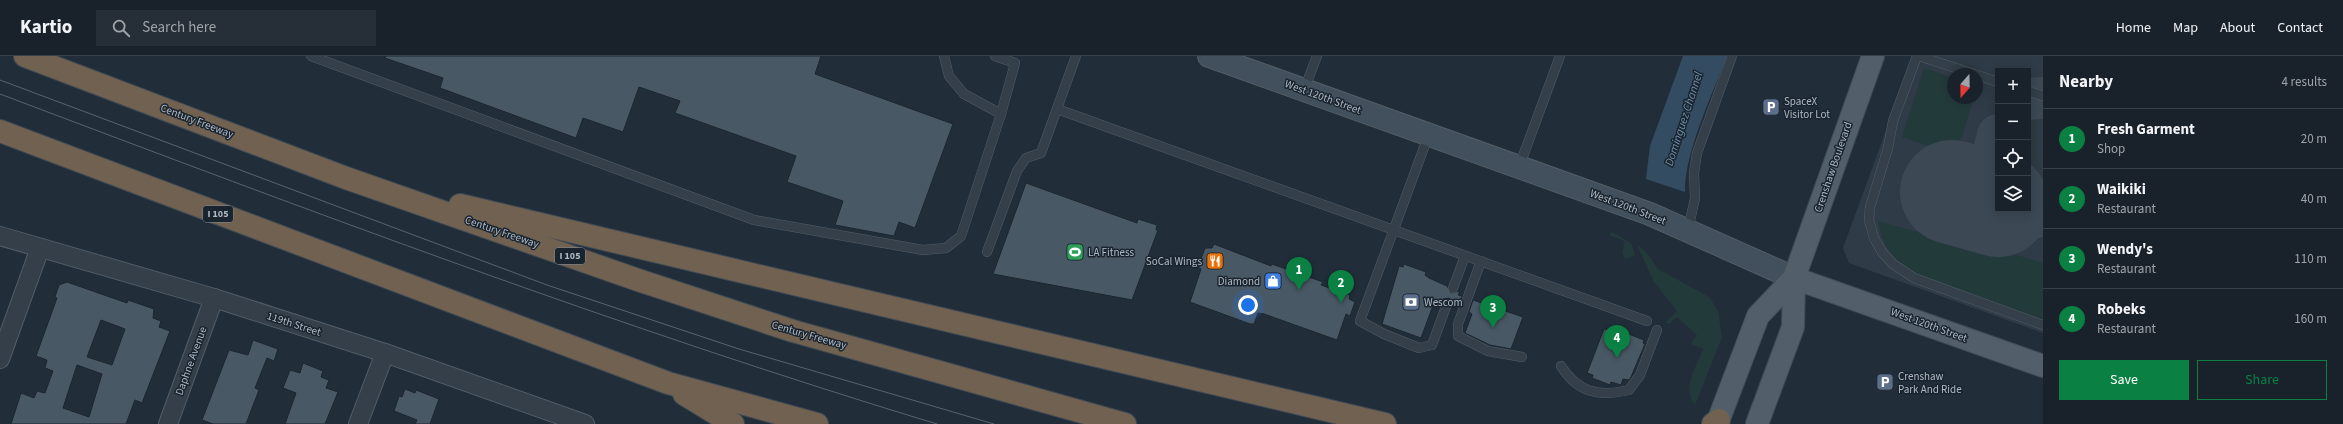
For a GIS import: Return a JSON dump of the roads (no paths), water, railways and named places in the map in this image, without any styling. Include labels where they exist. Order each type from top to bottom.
[{"type":"highway","name":"Century Freeway","points":[[25,56],[346,178],[638,280],[793,331],[1125,424]]},
{"type":"highway","name":"I 105","points":[[0,131],[668,384],[817,424]]},
{"type":"highway","points":[[346,178],[1385,424]]},
{"type":"highway","points":[[668,384],[733,424]]},
{"type":"main road","name":"Crenshaw Boulevard","points":[[1757,424],[1794,328],[1794,278],[1873,56]]},
{"type":"main road","name":"Crenshaw Boulevard","points":[[1716,423],[1758,316],[1794,278]]},
{"type":"main road","name":"West 120th Street","points":[[1794,278],[2043,366]]},
{"type":"street","name":"West 120th Street","points":[[1209,56],[1650,214],[1794,278]]},
{"type":"street","name":"119th Street","points":[[0,236],[214,298],[385,353],[585,424]]},
{"type":"street","points":[[0,358],[40,248]]},
{"type":"street","name":"Daphne Avenue","points":[[168,424],[214,298]]},
{"type":"street","points":[[358,424],[385,353]]},
{"type":"lane","points":[[311,56],[754,220],[923,250],[946,248],[961,236],[1001,114],[1015,63],[995,56]]},
{"type":"lane","points":[[944,56],[949,76],[964,94],[1001,114]]},
{"type":"lane","points":[[987,252],[1017,172],[1026,158],[1040,153],[1076,56]]},
{"type":"lane","points":[[1304,90],[1317,56]]},
{"type":"lane","points":[[1519,167],[1560,56]]},
{"type":"lane","points":[[1688,230],[1696,198],[1694,173],[1697,153],[1732,56]]},
{"type":"lane","points":[[1957,68],[1918,56],[1893,122],[1888,148],[1870,207],[1869,220],[1874,238],[1882,252],[1893,264],[1914,278],[2043,325]]},
{"type":"lane","points":[[1983,77],[1995,81]]},
{"type":"lane","points":[[2031,92],[2043,96]]},
{"type":"lane","points":[[1057,109],[1647,321]]},
{"type":"lane","points":[[1428,134],[1360,321],[1384,334],[1419,348],[1432,345],[1447,304]]},
{"type":"lane","points":[[1453,288],[1464,256]]},
{"type":"lane","points":[[1481,261],[1458,324],[1458,336],[1488,351],[1522,357]]},
{"type":"lane","points":[[1561,366],[1570,379],[1585,389],[1617,393],[1630,390],[1640,375],[1657,330]]},
{"type":"water","name":"Dominguez Channel","points":[[1683,56],[1727,56],[1700,123],[1694,142],[1686,176],[1685,192],[1646,179],[1650,146]]},
{"type":"tram line","points":[[0,80],[547,285],[739,349],[994,424]]},
{"type":"tram line","points":[[0,94],[349,225],[466,267],[700,348],[937,424]]},
{"type":"place","name":"SpaceX Visitor Lot","points":[[1771,107]]},
{"type":"place","name":"LA Fitness","points":[[1075,252]]},
{"type":"place","name":"SoCal Wings","points":[[1215,261]]},
{"type":"place","name":"Diamond","points":[[1273,281]]},
{"type":"place","name":"Fresh Garment","points":[[1299,290]]},
{"type":"place","name":"Wescom","points":[[1411,302]]},
{"type":"place","name":"Waikiki","points":[[1341,303]]},
{"type":"place","name":"Wendy's","points":[[1493,328]]},
{"type":"place","name":"Robeks","points":[[1617,358]]},
{"type":"place","name":"Crenshaw Park And Ride","points":[[1885,382]]}]
